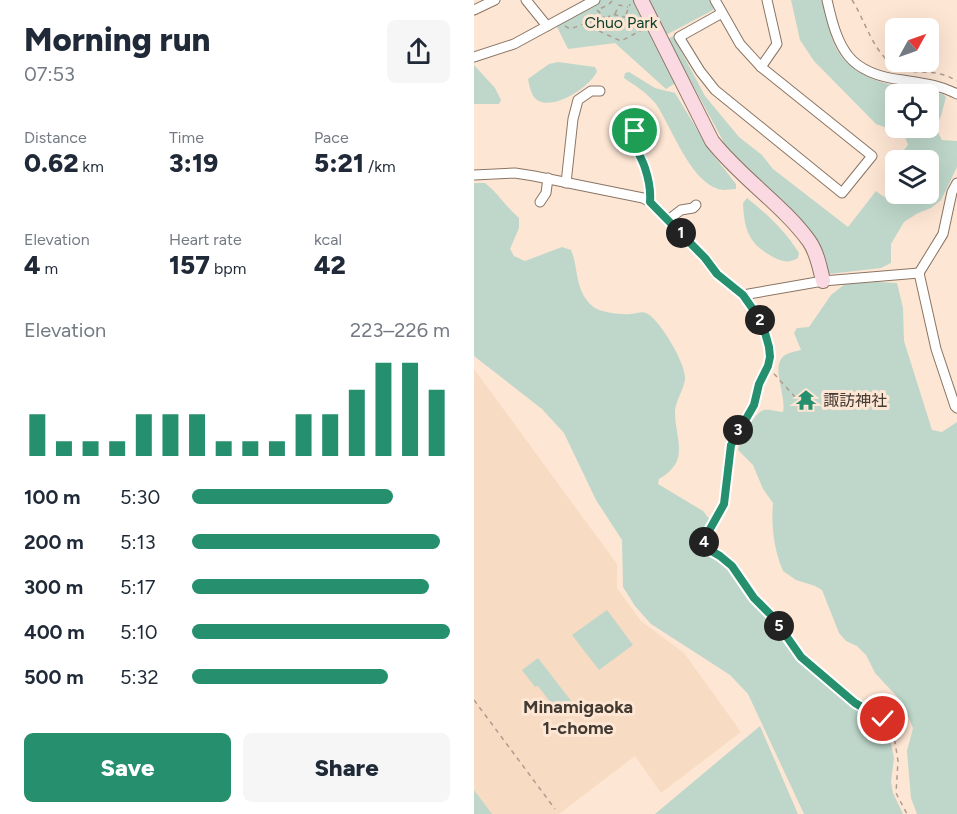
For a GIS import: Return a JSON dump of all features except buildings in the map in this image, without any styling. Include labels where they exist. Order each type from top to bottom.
[{"type":"street","points":[[474,10],[495,0]]},
{"type":"street","points":[[526,0],[547,26]]},
{"type":"street","points":[[474,57],[514,44],[595,0]]},
{"type":"street","points":[[715,0],[740,44],[761,67],[872,156],[842,193],[716,90],[700,71],[679,37],[722,14]]},
{"type":"street","points":[[761,67],[777,44],[767,0]]},
{"type":"street","points":[[827,0],[834,33],[840,47],[857,66],[888,79],[944,87],[957,94]]},
{"type":"street","points":[[635,4],[712,141],[727,160],[810,243],[823,281]]},
{"type":"street","points":[[566,183],[573,119],[578,100],[591,92],[600,91]]},
{"type":"street","points":[[635,131],[633,139],[645,166],[651,189],[650,202]]},
{"type":"street","points":[[474,175],[515,173],[643,198],[650,202],[705,258],[717,274],[743,295],[823,281],[920,273]]},
{"type":"street","points":[[540,202],[546,193],[548,178]]},
{"type":"street","points":[[957,183],[952,192],[943,234],[920,273],[936,349],[957,408]]},
{"type":"street","points":[[668,220],[681,210],[693,208],[696,205]]},
{"type":"path","points":[[607,20],[597,10],[613,0]]},
{"type":"path","points":[[631,0],[635,4]]},
{"type":"path","points":[[852,0],[861,14],[871,39],[880,52],[899,69],[941,74],[957,81]]},
{"type":"path","points":[[615,14],[619,5],[635,4]]},
{"type":"path","points":[[625,17],[635,4]]},
{"type":"path","points":[[561,18],[566,27],[570,29],[592,21],[598,30],[621,41],[640,31],[635,19],[615,14],[611,14],[598,30]]},
{"type":"path","points":[[743,295],[762,322],[770,357],[759,384],[754,405],[731,445],[724,504],[700,546],[720,556],[732,566],[754,598],[773,617],[801,657],[855,703],[883,719],[891,730],[898,761],[896,793],[908,814]]},
{"type":"path","points":[[768,366],[795,397]]},
{"type":"path","points":[[474,700],[555,809]]},
{"type":"shaded area","points":[[474,369],[617,564],[617,588],[641,621],[684,653],[741,732],[661,793],[635,756],[559,814],[488,814],[474,796]]},
{"type":"green space","name":"Chuo Park","points":[[601,0],[635,0],[677,82],[666,89],[615,43],[568,49],[556,25]]},
{"type":"green space","points":[[649,0],[712,0],[714,5],[713,10],[666,35]]},
{"type":"green space","points":[[791,0],[823,0],[834,44],[846,62],[870,78],[888,84],[885,84],[885,127],[876,124],[814,61],[800,40]]},
{"type":"green space","points":[[673,36],[705,96],[739,137],[762,155],[773,169],[848,227],[876,191],[884,197],[885,204],[936,204],[904,222],[891,244],[891,263],[881,268],[829,274],[823,253],[808,228],[729,152],[668,39]]},
{"type":"green space","points":[[558,62],[595,67],[597,71],[587,84],[568,97],[549,103],[540,102],[534,97],[528,79],[549,64]]},
{"type":"green space","points":[[474,65],[495,88],[501,100],[499,104],[474,104]]},
{"type":"green space","points":[[629,72],[655,88],[675,93],[710,151],[736,184],[736,189],[718,189],[698,175],[682,152],[656,104],[624,78],[625,73]]},
{"type":"green space","points":[[939,93],[946,97],[939,120]]},
{"type":"green space","points":[[939,134],[942,140],[957,141],[957,167],[939,202],[939,150],[904,150],[908,145],[905,138],[939,138]]},
{"type":"green space","points":[[474,183],[485,183],[519,218],[519,228],[510,249],[514,256],[525,261],[562,247],[571,250],[580,288],[588,302],[602,311],[617,314],[646,313],[666,334],[682,364],[685,380],[675,411],[678,457],[675,465],[659,479],[658,484],[703,511],[711,521],[697,546],[731,572],[796,659],[860,712],[879,722],[890,739],[894,758],[891,782],[893,793],[903,814],[804,814],[748,694],[730,675],[651,624],[635,606],[623,587],[622,540],[596,500],[564,433],[542,409],[474,356]]},
{"type":"green space","points":[[747,198],[782,230],[799,253],[798,258],[784,261],[759,248],[750,236],[745,221],[743,203]]},
{"type":"green space","points":[[897,283],[903,308],[904,341],[932,430],[942,432],[957,422],[957,814],[917,814],[911,798],[907,751],[913,728],[902,702],[875,673],[866,655],[839,633],[822,590],[796,580],[783,571],[774,538],[773,503],[763,489],[753,465],[738,450],[748,427],[760,412],[766,410],[783,412],[779,364],[787,354],[801,350],[794,333],[797,328],[809,327],[831,295],[845,284]]},
{"type":"green space","points":[[607,610],[633,645],[599,670],[572,635]]},
{"type":"green space","points":[[538,658],[575,706],[561,716],[538,686],[535,687],[522,670]]},
{"type":"green space","points":[[760,726],[798,814],[655,814]]},
{"type":"green space","points":[[474,790],[492,814],[474,814]]},
{"type":"place","name":"諏訪神社","points":[[806,400]]},
{"type":"district","name":"Minamigaoka 1-chome","points":[[578,717]]},
{"type":"route","points":[[635,131],[633,139],[645,166],[651,189],[650,202],[705,258],[717,274],[743,295],[762,322],[769,347],[768,366],[759,384],[754,405],[731,445],[724,504],[701,545],[732,566],[754,598],[773,617],[801,657],[855,703],[883,719]]}]
